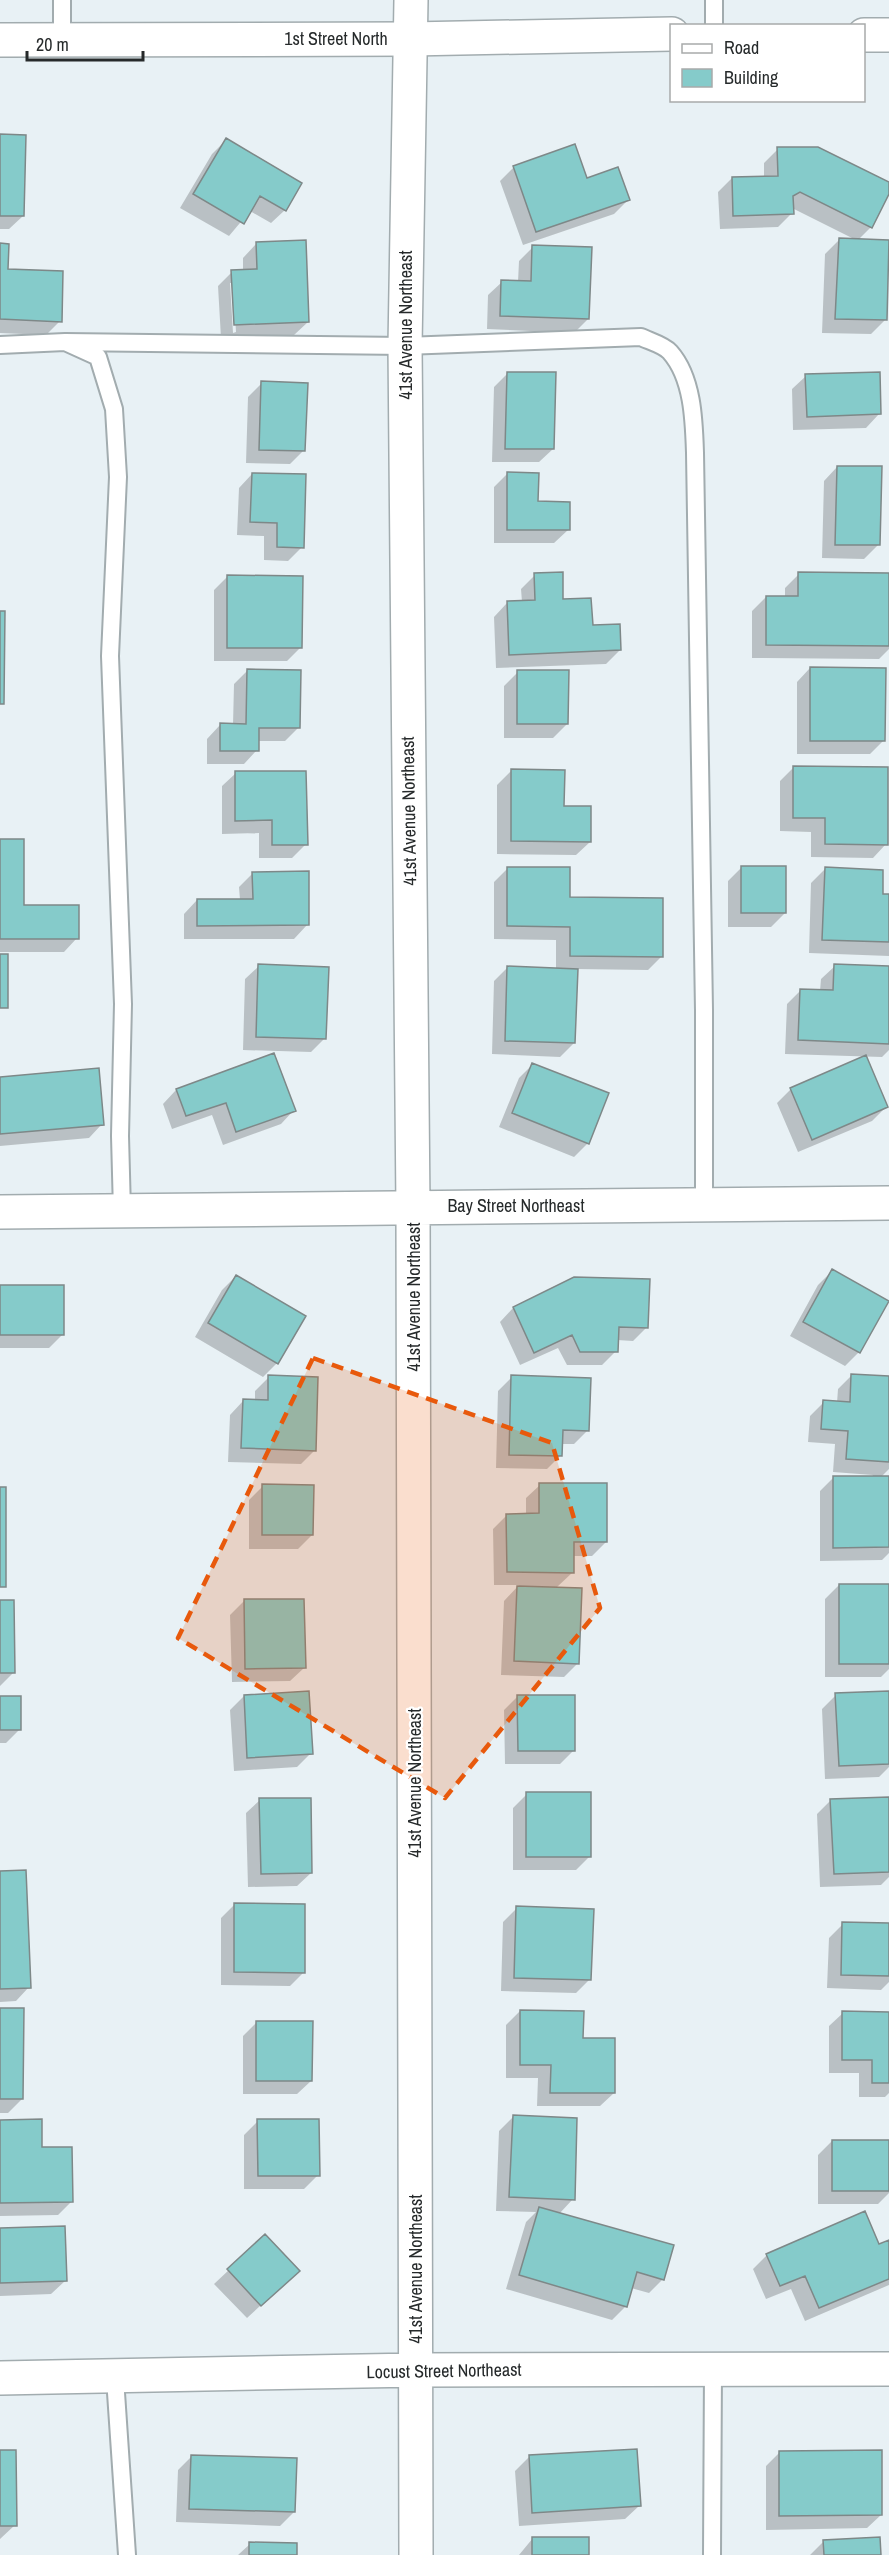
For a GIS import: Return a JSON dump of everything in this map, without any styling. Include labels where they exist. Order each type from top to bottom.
[{"type":"street","name":"41st Avenue Northeast","points":[[411,0],[405,346],[413,1207],[417,2555]]},
{"type":"street","name":"1st Street North","points":[[0,40],[411,39],[670,34]]},
{"type":"street","points":[[865,35],[889,35]]},
{"type":"street","name":"Bay Street Northeast","points":[[0,1212],[889,1203]]},
{"type":"street","name":"Locust Street Northeast","points":[[0,2378],[115,2378],[417,2370],[889,2369]]},
{"type":"lane","points":[[62,0],[62,40]]},
{"type":"lane","points":[[714,0],[714,24]]},
{"type":"lane","points":[[0,345],[65,342],[405,346],[641,337],[669,351],[684,377],[693,415],[704,1010],[704,1204]]},
{"type":"lane","points":[[65,342],[98,357],[114,409],[118,477],[110,656],[123,1004],[120,1136],[122,1211]]},
{"type":"lane","points":[[712,2555],[713,2369]]},
{"type":"lane","points":[[115,2378],[127,2555]]},
{"type":"highlighted area","points":[[313,1358],[552,1443],[600,1608],[445,1798],[178,1638]]},
{"type":"building","points":[[0,134],[26,135],[24,216],[0,216]]},
{"type":"building","points":[[226,138],[302,183],[286,211],[260,196],[244,224],[193,194]]},
{"type":"building","points":[[575,144],[587,178],[618,167],[630,200],[536,232],[513,166]]},
{"type":"building","points":[[777,147],[818,147],[889,182],[889,194],[872,228],[800,192],[793,196],[794,214],[733,216],[732,177],[778,176]]},
{"type":"building","points":[[839,238],[889,240],[887,320],[835,319]]},
{"type":"building","points":[[306,240],[309,322],[234,325],[231,270],[257,269],[256,242]]},
{"type":"building","points":[[0,243],[9,244],[8,269],[63,271],[62,322],[0,319]]},
{"type":"building","points":[[532,245],[592,247],[589,319],[500,316],[501,280],[531,281]]},
{"type":"building","points":[[507,372],[556,372],[554,449],[505,449]]},
{"type":"building","points":[[880,372],[881,414],[807,417],[805,374]]},
{"type":"building","points":[[261,381],[308,383],[305,451],[259,450]]},
{"type":"building","points":[[837,466],[882,466],[880,545],[835,545]]},
{"type":"building","points":[[507,472],[539,473],[538,501],[570,502],[570,530],[507,530]]},
{"type":"building","points":[[252,473],[306,474],[304,548],[277,547],[277,523],[250,522]]},
{"type":"building","points":[[563,572],[563,599],[591,598],[593,625],[620,624],[621,650],[509,655],[507,601],[535,600],[534,573]]},
{"type":"building","points":[[798,572],[889,573],[889,646],[766,645],[766,596],[798,596]]},
{"type":"building","points":[[227,575],[303,576],[302,648],[227,648]]},
{"type":"building","points":[[0,611],[5,611],[4,704],[0,704]]},
{"type":"building","points":[[810,667],[886,668],[885,741],[810,741]]},
{"type":"building","points":[[247,669],[301,670],[300,728],[259,728],[259,751],[220,751],[220,723],[246,724]]},
{"type":"building","points":[[517,670],[569,670],[568,724],[517,724]]},
{"type":"building","points":[[793,766],[888,767],[888,845],[825,844],[825,818],[793,818]]},
{"type":"building","points":[[511,769],[565,770],[564,806],[591,806],[591,842],[511,841]]},
{"type":"building","points":[[235,771],[306,771],[308,845],[272,845],[272,820],[235,821]]},
{"type":"building","points":[[0,839],[24,839],[24,905],[79,905],[79,939],[0,939]]},
{"type":"building","points":[[741,866],[786,866],[786,913],[741,913]]},
{"type":"building","points":[[507,867],[570,867],[570,897],[663,898],[663,957],[570,956],[570,927],[507,926]]},
{"type":"building","points":[[825,867],[883,870],[883,894],[889,894],[889,942],[822,940]]},
{"type":"building","points":[[309,871],[309,925],[197,926],[197,899],[253,899],[252,872]]},
{"type":"building","points":[[0,954],[8,954],[8,1008],[0,1008]]},
{"type":"building","points":[[258,964],[329,967],[326,1039],[256,1037]]},
{"type":"building","points":[[834,964],[889,966],[889,1044],[798,1040],[800,989],[833,990]]},
{"type":"building","points":[[507,966],[578,969],[575,1043],[505,1041]]},
{"type":"building","points":[[274,1053],[296,1111],[236,1132],[226,1103],[186,1116],[176,1089]]},
{"type":"building","points":[[866,1055],[888,1107],[812,1140],[790,1088]]},
{"type":"building","points":[[532,1063],[609,1093],[589,1144],[512,1113]]},
{"type":"building","points":[[99,1068],[104,1125],[0,1134],[0,1077]]},
{"type":"building","points":[[832,1269],[889,1301],[860,1353],[803,1322]]},
{"type":"building","points":[[236,1275],[306,1316],[278,1364],[208,1323]]},
{"type":"building","points":[[574,1277],[650,1279],[648,1328],[619,1327],[618,1352],[580,1352],[572,1335],[534,1353],[513,1307]]},
{"type":"building","points":[[0,1285],[64,1285],[64,1335],[0,1335]]},
{"type":"building","points":[[851,1374],[889,1376],[889,1462],[846,1459],[848,1431],[821,1429],[823,1400],[850,1402]]},
{"type":"building","points":[[268,1375],[318,1377],[316,1451],[241,1448],[243,1399],[268,1400]]},
{"type":"building","points":[[511,1375],[591,1378],[589,1431],[563,1430],[562,1456],[509,1455]]},
{"type":"building","points":[[833,1476],[889,1476],[889,1547],[833,1548]]},
{"type":"building","points":[[539,1483],[607,1483],[607,1542],[574,1542],[574,1573],[507,1572],[506,1514],[539,1513]]},
{"type":"building","points":[[262,1484],[314,1485],[313,1535],[262,1535]]},
{"type":"building","points":[[0,1487],[6,1487],[6,1587],[0,1587]]},
{"type":"building","points":[[839,1584],[889,1584],[889,1664],[839,1664]]},
{"type":"building","points":[[517,1586],[582,1588],[579,1664],[514,1661]]},
{"type":"building","points":[[244,1599],[304,1599],[306,1668],[245,1669]]},
{"type":"building","points":[[0,1600],[14,1600],[15,1673],[0,1673]]},
{"type":"building","points":[[309,1691],[313,1754],[247,1758],[244,1695]]},
{"type":"building","points":[[889,1691],[889,1764],[839,1766],[835,1693]]},
{"type":"building","points":[[517,1695],[575,1695],[575,1751],[518,1751]]},
{"type":"building","points":[[0,1696],[21,1696],[21,1730],[0,1730]]},
{"type":"building","points":[[526,1792],[591,1792],[591,1857],[526,1857]]},
{"type":"building","points":[[889,1797],[889,1872],[834,1874],[830,1799]]},
{"type":"building","points":[[259,1798],[311,1798],[312,1873],[261,1874]]},
{"type":"building","points":[[26,1870],[31,1988],[0,1989],[0,1871]]},
{"type":"building","points":[[234,1903],[305,1904],[305,1973],[234,1972]]},
{"type":"building","points":[[516,1906],[594,1909],[591,1980],[514,1978]]},
{"type":"building","points":[[842,1922],[889,1923],[889,1976],[841,1975]]},
{"type":"building","points":[[0,2008],[24,2008],[23,2099],[0,2099]]},
{"type":"building","points":[[520,2010],[584,2011],[583,2038],[615,2038],[615,2093],[550,2093],[551,2065],[520,2065]]},
{"type":"building","points":[[842,2011],[889,2012],[889,2083],[872,2083],[872,2060],[842,2060]]},
{"type":"building","points":[[256,2021],[313,2021],[312,2081],[256,2081]]},
{"type":"building","points":[[513,2115],[577,2118],[575,2200],[509,2197]]},
{"type":"building","points":[[42,2119],[42,2147],[72,2147],[73,2202],[0,2203],[0,2120]]},
{"type":"building","points":[[257,2119],[319,2119],[320,2176],[258,2176]]},
{"type":"building","points":[[832,2140],[889,2140],[889,2191],[832,2191]]},
{"type":"building","points":[[539,2207],[674,2245],[664,2280],[637,2272],[627,2307],[519,2275]]},
{"type":"building","points":[[865,2211],[879,2244],[889,2240],[889,2279],[819,2308],[805,2276],[780,2286],[766,2254]]},
{"type":"building","points":[[65,2226],[67,2281],[0,2283],[0,2228]]},
{"type":"building","points":[[265,2234],[300,2271],[261,2306],[227,2269]]},
{"type":"building","points":[[637,2449],[641,2506],[532,2513],[529,2455]]},
{"type":"building","points":[[0,2450],[16,2450],[17,2526],[0,2526]]},
{"type":"building","points":[[882,2450],[882,2515],[779,2516],[779,2451]]},
{"type":"building","points":[[191,2455],[297,2458],[295,2512],[189,2509]]},
{"type":"building","points":[[532,2537],[589,2537],[589,2555],[532,2555]]},
{"type":"building","points":[[880,2537],[881,2555],[824,2555],[823,2540]]},
{"type":"building","points":[[249,2542],[297,2543],[297,2555],[249,2555]]}]
